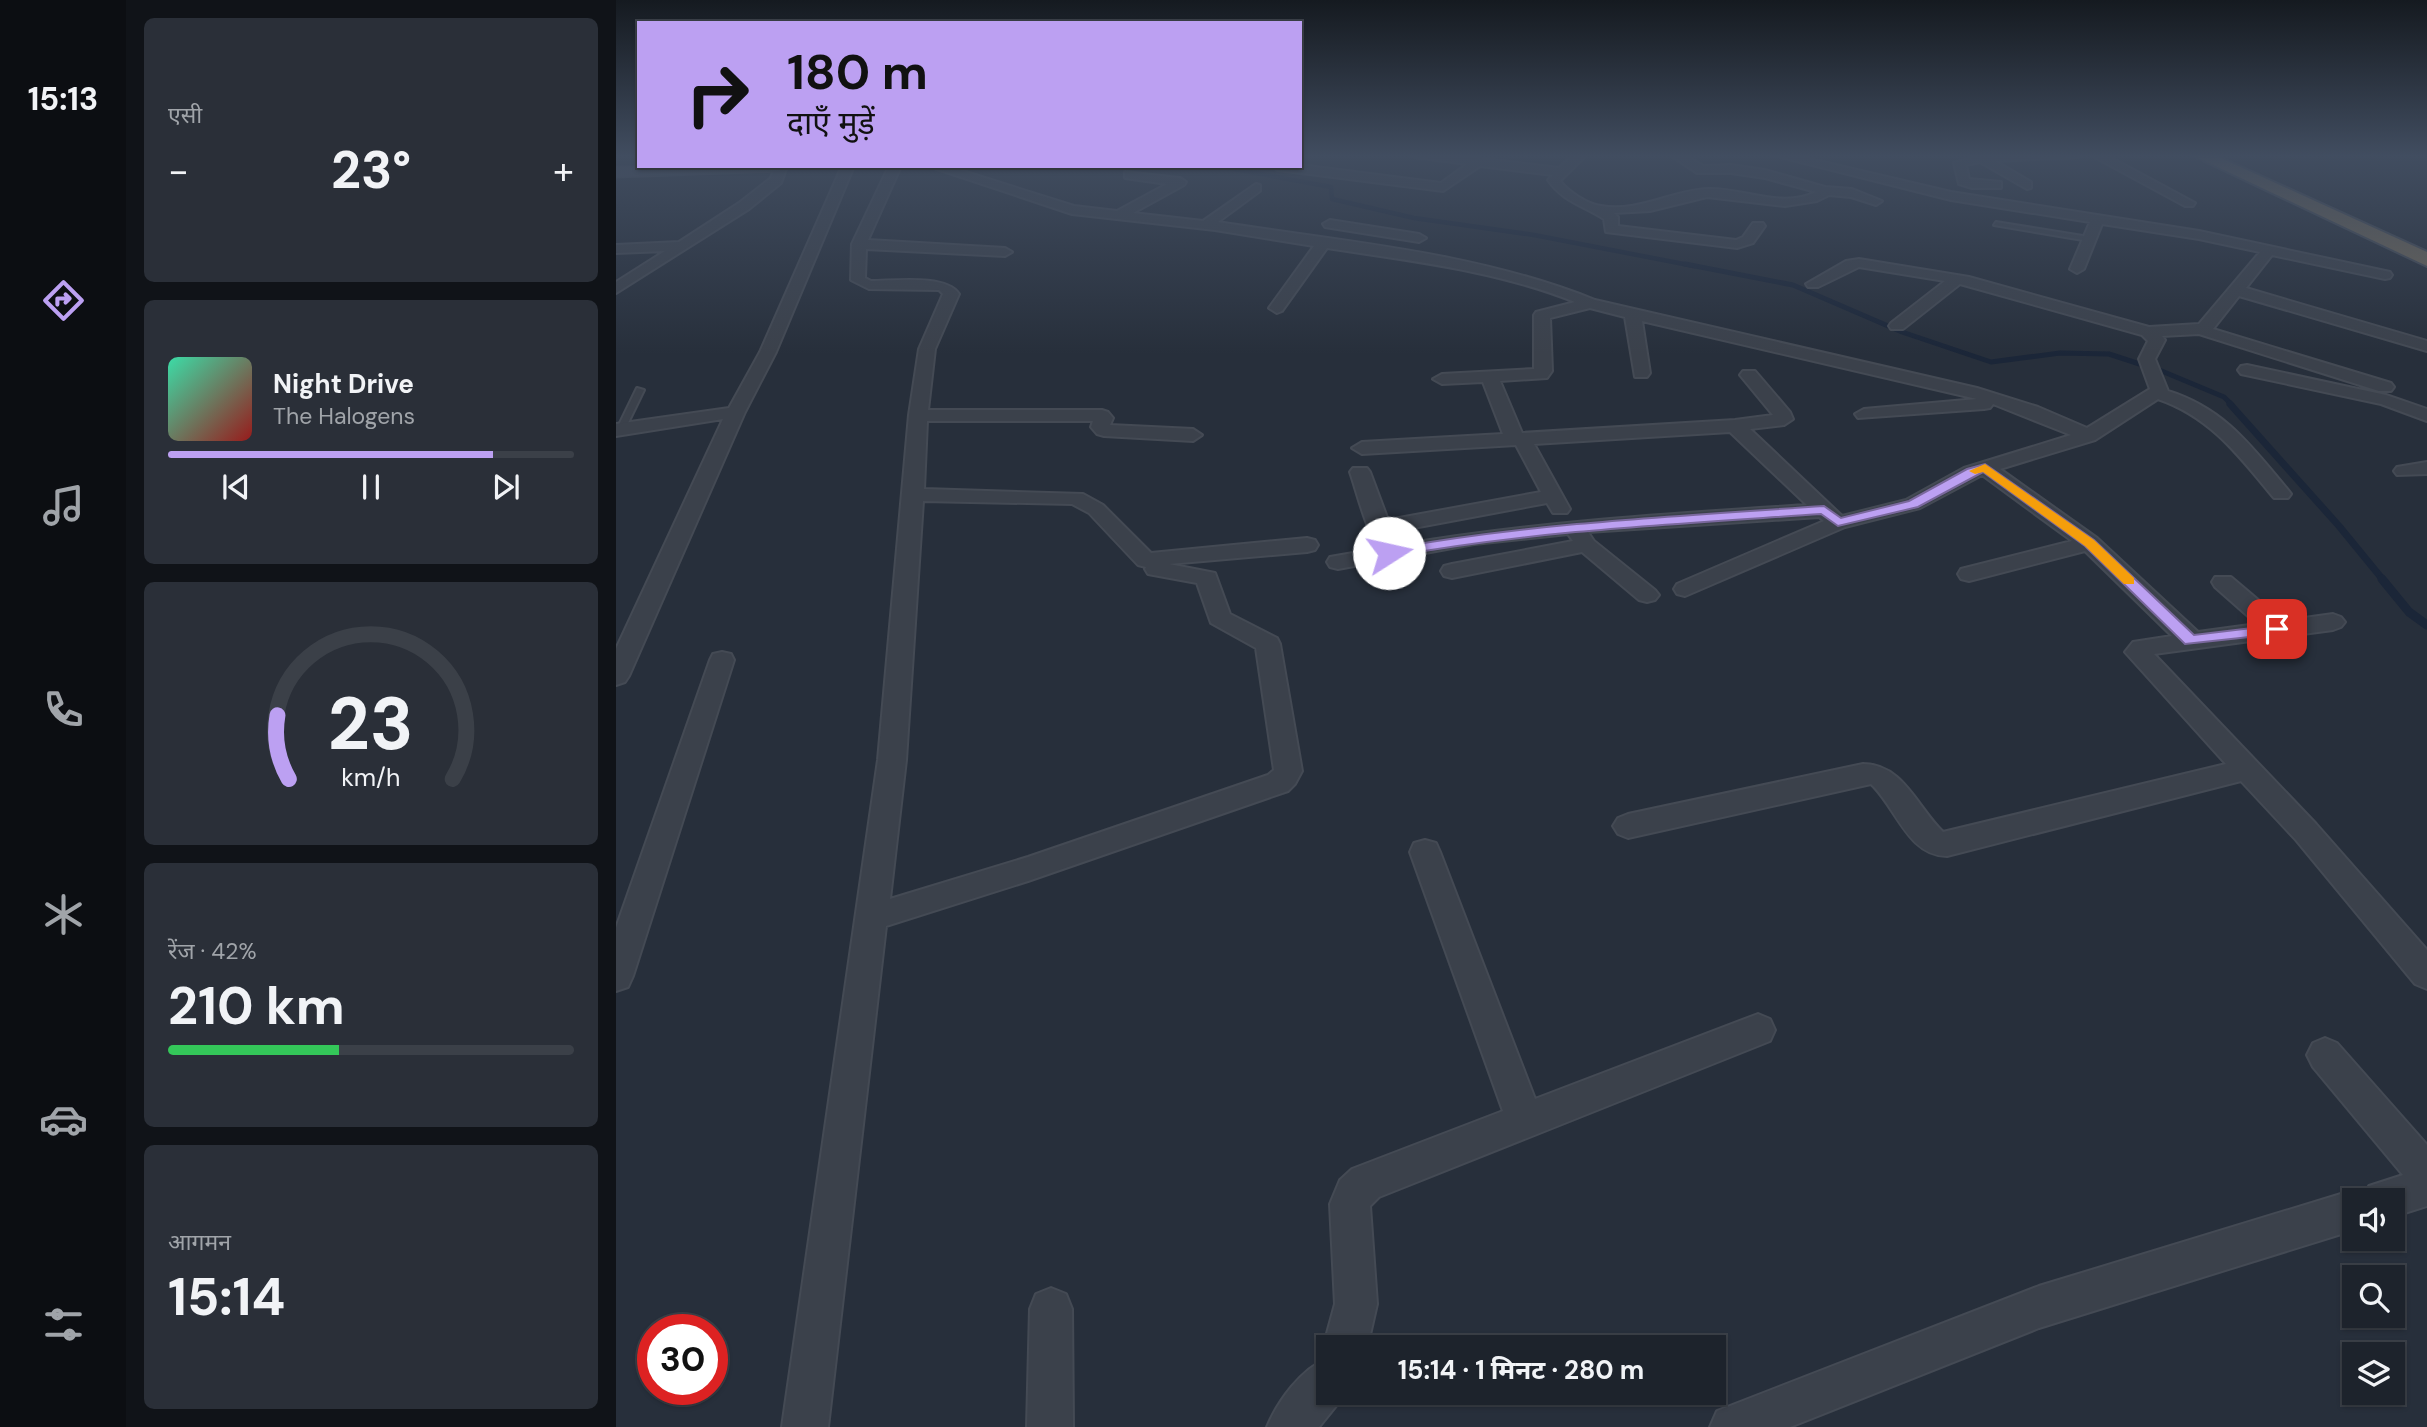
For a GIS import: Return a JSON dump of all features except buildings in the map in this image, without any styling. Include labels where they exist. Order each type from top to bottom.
[{"type":"highway","points":[[2342,221],[2427,260]]},
{"type":"highway","points":[[2365,221],[2427,249]]},
{"type":"street","points":[[616,289],[721,221]]},
{"type":"street","points":[[616,676],[736,412],[768,352],[825,221]]},
{"type":"street","points":[[805,1427],[892,760],[918,415],[928,349],[951,294],[941,286],[862,283],[858,280],[859,244],[870,221]]},
{"type":"street","points":[[1162,221],[1206,225],[1487,269],[1543,284],[1590,303],[1910,377],[2004,402],[2056,419],[2088,436]]},
{"type":"street","points":[[1206,225],[1212,221]]},
{"type":"street","points":[[1613,221],[1611,227],[1614,230],[1737,244],[1748,240],[1758,226]]},
{"type":"street","points":[[2077,269],[2097,221]]},
{"type":"street","points":[[2101,221],[2270,249],[2385,275]]},
{"type":"street","points":[[1330,224],[1419,239]]},
{"type":"street","points":[[1396,254],[1433,229]]},
{"type":"street","points":[[1277,307],[1322,243]]},
{"type":"street","points":[[859,244],[1005,252]]},
{"type":"street","points":[[616,249],[681,246]]},
{"type":"street","points":[[2204,329],[2270,249]]},
{"type":"street","points":[[1813,284],[1851,264],[1859,263],[1956,279],[2148,332],[2204,329],[2212,334],[2385,387]]},
{"type":"street","points":[[1897,326],[1956,279]]},
{"type":"street","points":[[2236,290],[2427,346]]},
{"type":"street","points":[[1441,379],[1541,374],[1544,371],[1542,315],[1590,303]]},
{"type":"street","points":[[1633,314],[1641,373]]},
{"type":"street","points":[[2148,332],[2157,340],[2147,359],[2157,392]]},
{"type":"street","points":[[2248,370],[2386,400],[2427,415]]},
{"type":"street","points":[[1362,448],[1735,426],[1784,419],[1749,375]]},
{"type":"street","points":[[1490,377],[1519,440],[1577,533],[1647,595]]},
{"type":"street","points":[[1338,562],[1474,538],[1831,516],[1913,504],[1971,472],[2088,436],[2157,392]]},
{"type":"street","points":[[2157,392],[2182,400],[2213,416],[2281,494]]},
{"type":"street","points":[[1864,414],[2004,402]]},
{"type":"street","points":[[618,430],[736,412]]},
{"type":"street","points":[[918,415],[1102,416],[1104,418],[1100,427],[1104,430],[1193,435]]},
{"type":"street","points":[[1735,426],[1831,516]]},
{"type":"street","points":[[1985,468],[2090,543],[2190,640]]},
{"type":"street","points":[[2404,471],[2427,468]]},
{"type":"street","points":[[1360,472],[1389,553]]},
{"type":"street","points":[[873,917],[1028,869],[1278,783],[1288,771],[1268,644],[1219,618],[1206,578],[1153,569],[1096,509],[1076,498],[912,495]]},
{"type":"street","points":[[1379,528],[1553,496]]},
{"type":"street","points":[[1685,589],[1831,516]]},
{"type":"street","points":[[1451,571],[1577,533]]},
{"type":"street","points":[[1969,574],[2090,543]]},
{"type":"street","points":[[1146,560],[1307,545]]},
{"type":"street","points":[[2223,582],[2277,629]]},
{"type":"street","points":[[2333,622],[2190,640],[2141,648],[2137,652],[2306,832],[2427,974]]},
{"type":"street","points":[[616,976],[722,660]]},
{"type":"street","points":[[1628,826],[1863,774],[1874,774],[1883,778],[1930,839],[1937,844],[1947,844],[2247,769]]},
{"type":"street","points":[[1425,852],[1525,1121]]},
{"type":"street","points":[[1348,1335],[1356,1304],[1350,1204],[1354,1194],[1366,1183],[1758,1030]]},
{"type":"street","points":[[2325,1055],[2427,1174]]},
{"type":"street","points":[[2405,1194],[2427,1187]]},
{"type":"street","points":[[1733,1427],[2039,1307],[2342,1213]]},
{"type":"street","points":[[1051,1309],[1051,1427]]},
{"type":"street","points":[[1290,1427],[1316,1395]]},
{"type":"lane","points":[[1996,224],[2089,239]]},
{"type":"lane","points":[[618,430],[640,390]]},
{"type":"waterway","points":[[1432,221],[1534,235],[1694,266]]},
{"type":"waterway","points":[[1685,264],[1793,285],[1902,332],[1991,362],[2060,353],[2109,354],[2164,372],[2224,397],[2232,405]]},
{"type":"waterway","points":[[2230,404],[2339,526],[2384,581]]},
{"type":"waterway","points":[[2382,579],[2409,612],[2427,625]]},
{"type":"slow traffic","points":[[1975,471],[1985,468],[2090,543],[2129,581]]},
{"type":"route","points":[[1389,553],[1474,538],[1574,527],[1824,510],[1838,523],[1913,504],[1971,472],[1985,468],[2090,543],[2190,640],[2277,629]]}]
